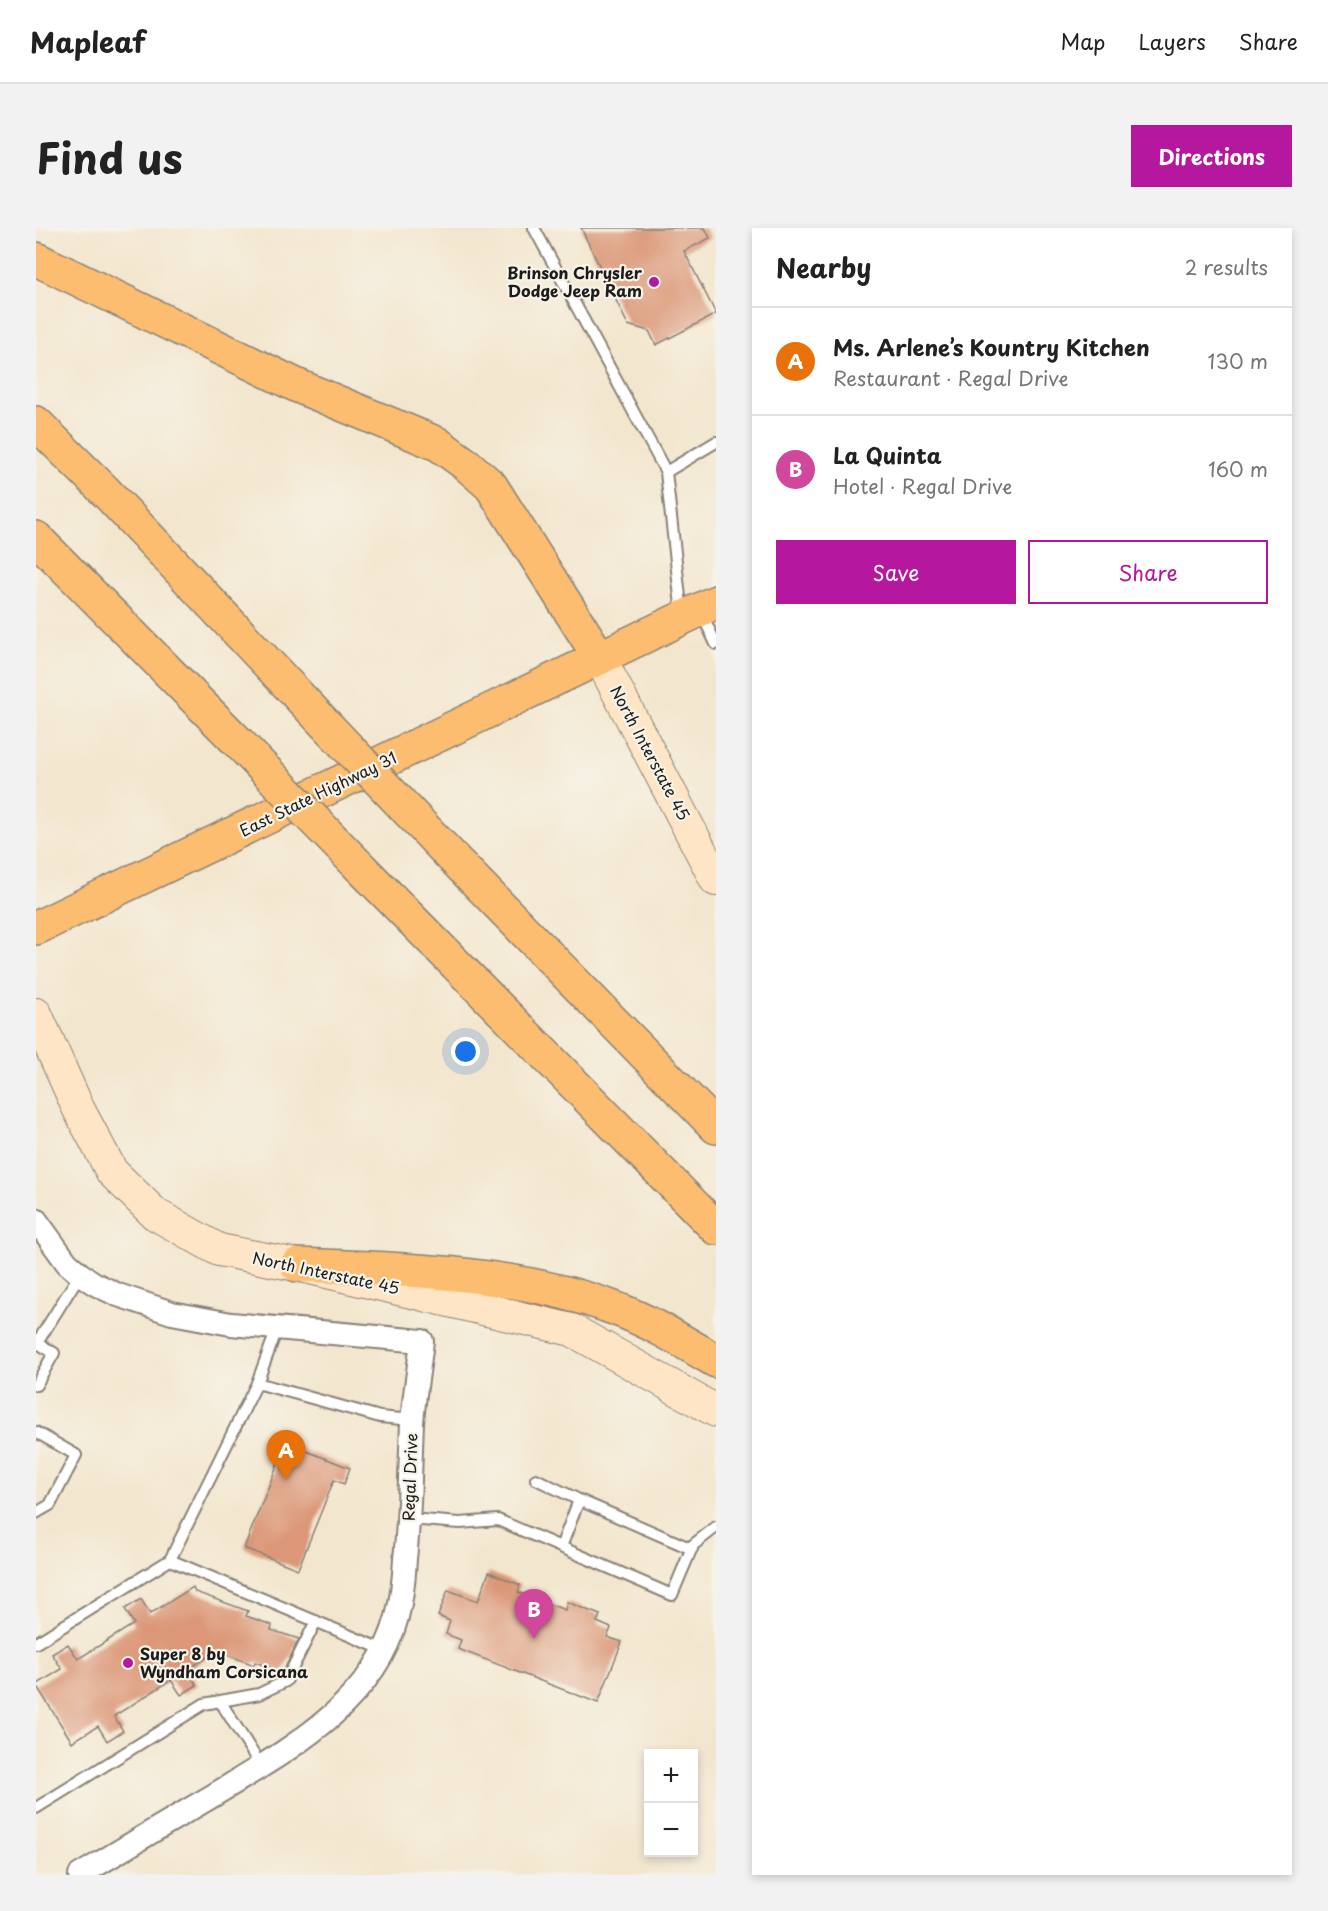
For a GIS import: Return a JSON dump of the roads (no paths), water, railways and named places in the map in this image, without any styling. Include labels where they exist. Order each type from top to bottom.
[{"type":"main road","points":[[36,259],[298,386],[438,444],[491,486],[600,658]]},
{"type":"main road","points":[[36,423],[105,491],[451,856],[716,1127]]},
{"type":"main road","points":[[36,538],[716,1228]]},
{"type":"main road","name":"East State Highway 31","points":[[36,928],[699,610]]},
{"type":"main road","name":"North Interstate 45","points":[[600,658],[716,880]]},
{"type":"main road","name":"North Interstate 45","points":[[36,1014],[79,1110],[112,1172],[154,1214],[219,1250],[297,1264],[572,1330],[716,1411]]},
{"type":"main road","points":[[297,1264],[394,1269],[493,1278],[556,1289],[613,1307],[668,1333],[716,1361]]},
{"type":"street","name":"Regal Drive","points":[[36,1220],[67,1263],[80,1274],[118,1295],[172,1313],[231,1324],[422,1341],[412,1420],[409,1519],[403,1584],[397,1618],[384,1650],[357,1691],[331,1718],[261,1766],[80,1875]]},
{"type":"lane","points":[[534,228],[666,472],[699,610],[716,644]]},
{"type":"lane","points":[[666,472],[716,442]]},
{"type":"lane","points":[[36,1385],[54,1353],[36,1343],[80,1274]]},
{"type":"lane","points":[[36,1643],[170,1560],[257,1383],[277,1329]]},
{"type":"lane","points":[[257,1383],[380,1417],[412,1420]]},
{"type":"lane","points":[[36,1432],[76,1455],[50,1505],[36,1513]]},
{"type":"lane","points":[[536,1479],[692,1549]]},
{"type":"lane","points":[[561,1547],[579,1500]]},
{"type":"lane","points":[[409,1519],[460,1523],[498,1520],[672,1595],[693,1545],[716,1527]]},
{"type":"lane","points":[[170,1560],[384,1650]]},
{"type":"lane","points":[[36,1808],[204,1704],[260,1694],[286,1681],[316,1621]]},
{"type":"lane","points":[[220,1701],[261,1766]]},
{"type":"place","name":"Brinson Chrysler Dodge Jeep Ram","points":[[654,282]]},
{"type":"place","name":"Ms. Arlene’s Kountry Kitchen","points":[[286,1480]]},
{"type":"place","name":"La Quinta","points":[[534,1639]]},
{"type":"place","name":"Super 8 by Wyndham Corsicana","points":[[128,1663]]}]
